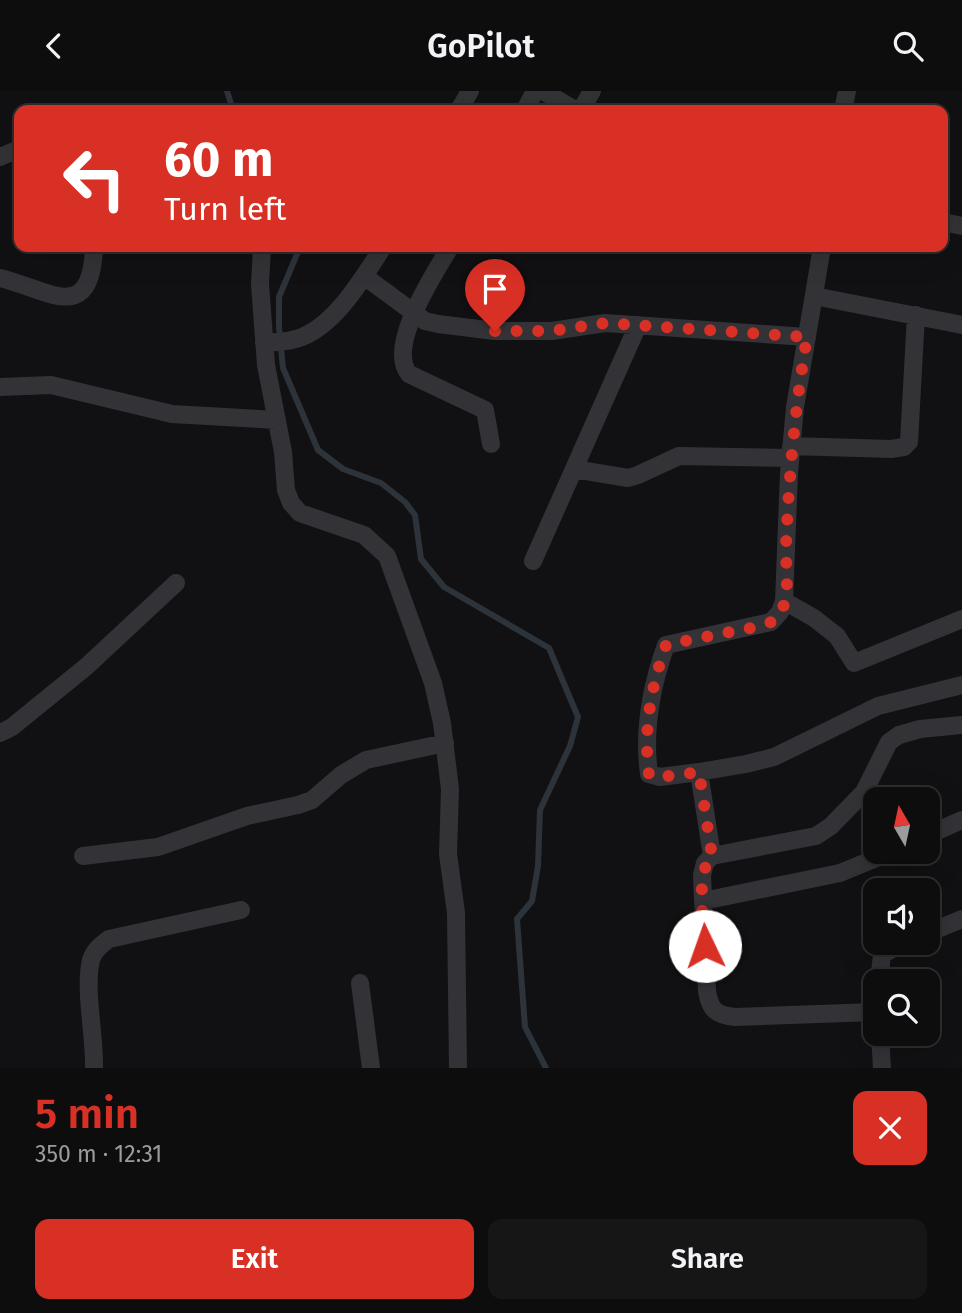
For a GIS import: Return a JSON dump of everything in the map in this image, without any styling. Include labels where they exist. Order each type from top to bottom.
[{"type":"street","points":[[543,91],[567,105]]},
{"type":"street","points":[[0,278],[65,297],[76,296],[85,290],[90,279],[93,252]]},
{"type":"street","points":[[262,252],[260,284],[269,343],[266,365],[283,452],[286,490],[291,503],[300,513],[365,535],[387,556],[433,683],[445,743],[450,789],[447,854],[456,912],[458,1068]]},
{"type":"street","points":[[269,343],[300,338],[322,325],[352,293],[380,252]]},
{"type":"street","points":[[447,252],[412,312],[404,349],[404,368],[422,381],[485,410],[491,444]]},
{"type":"street","points":[[821,252],[791,452],[785,601],[780,613],[771,622],[666,645],[655,675],[648,717],[646,748],[649,775],[660,777],[699,772],[774,757],[878,706],[962,685]]},
{"type":"street","points":[[364,276],[425,321],[438,324],[495,331],[552,331],[605,323],[807,337]]},
{"type":"street","points":[[814,296],[962,325]]},
{"type":"street","points":[[574,469],[628,478],[679,456],[904,447],[909,442],[916,315]]},
{"type":"street","points":[[533,561],[638,325]]},
{"type":"street","points":[[0,387],[51,385],[172,414],[276,420]]},
{"type":"street","points":[[0,733],[12,727],[87,666],[176,583]]},
{"type":"street","points":[[785,601],[837,636],[854,663],[962,619]]},
{"type":"street","points":[[863,1012],[735,1017],[721,1016],[713,1012],[707,991],[702,875],[705,863],[712,856],[816,836],[831,826],[864,792],[889,742],[899,735],[920,729],[962,725]]},
{"type":"street","points":[[83,856],[158,847],[247,816],[298,805],[312,800],[341,775],[366,760],[445,743]]},
{"type":"street","points":[[699,772],[712,856]]},
{"type":"street","points":[[940,830],[962,820]]},
{"type":"street","points":[[703,901],[840,873],[863,864]]},
{"type":"street","points":[[94,1068],[89,977],[97,948],[109,939],[241,910]]},
{"type":"street","points":[[940,928],[962,919]]},
{"type":"street","points":[[360,983],[372,1068]]},
{"type":"street","points":[[881,1046],[882,1068]]},
{"type":"waterway","points":[[227,91],[231,105]]},
{"type":"waterway","points":[[298,252],[279,297],[283,368],[318,450],[343,469],[381,483],[405,502],[415,515],[421,559],[444,587],[549,648],[578,717],[570,746],[540,810],[538,866],[532,901],[517,919],[525,1027],[546,1068]]},
{"type":"route","points":[[495,331],[552,331],[605,323],[807,337],[793,426],[785,601],[780,613],[771,622],[755,627],[666,645],[655,675],[646,748],[649,775],[660,777],[699,772],[712,856],[705,863],[702,875],[705,946]]}]
